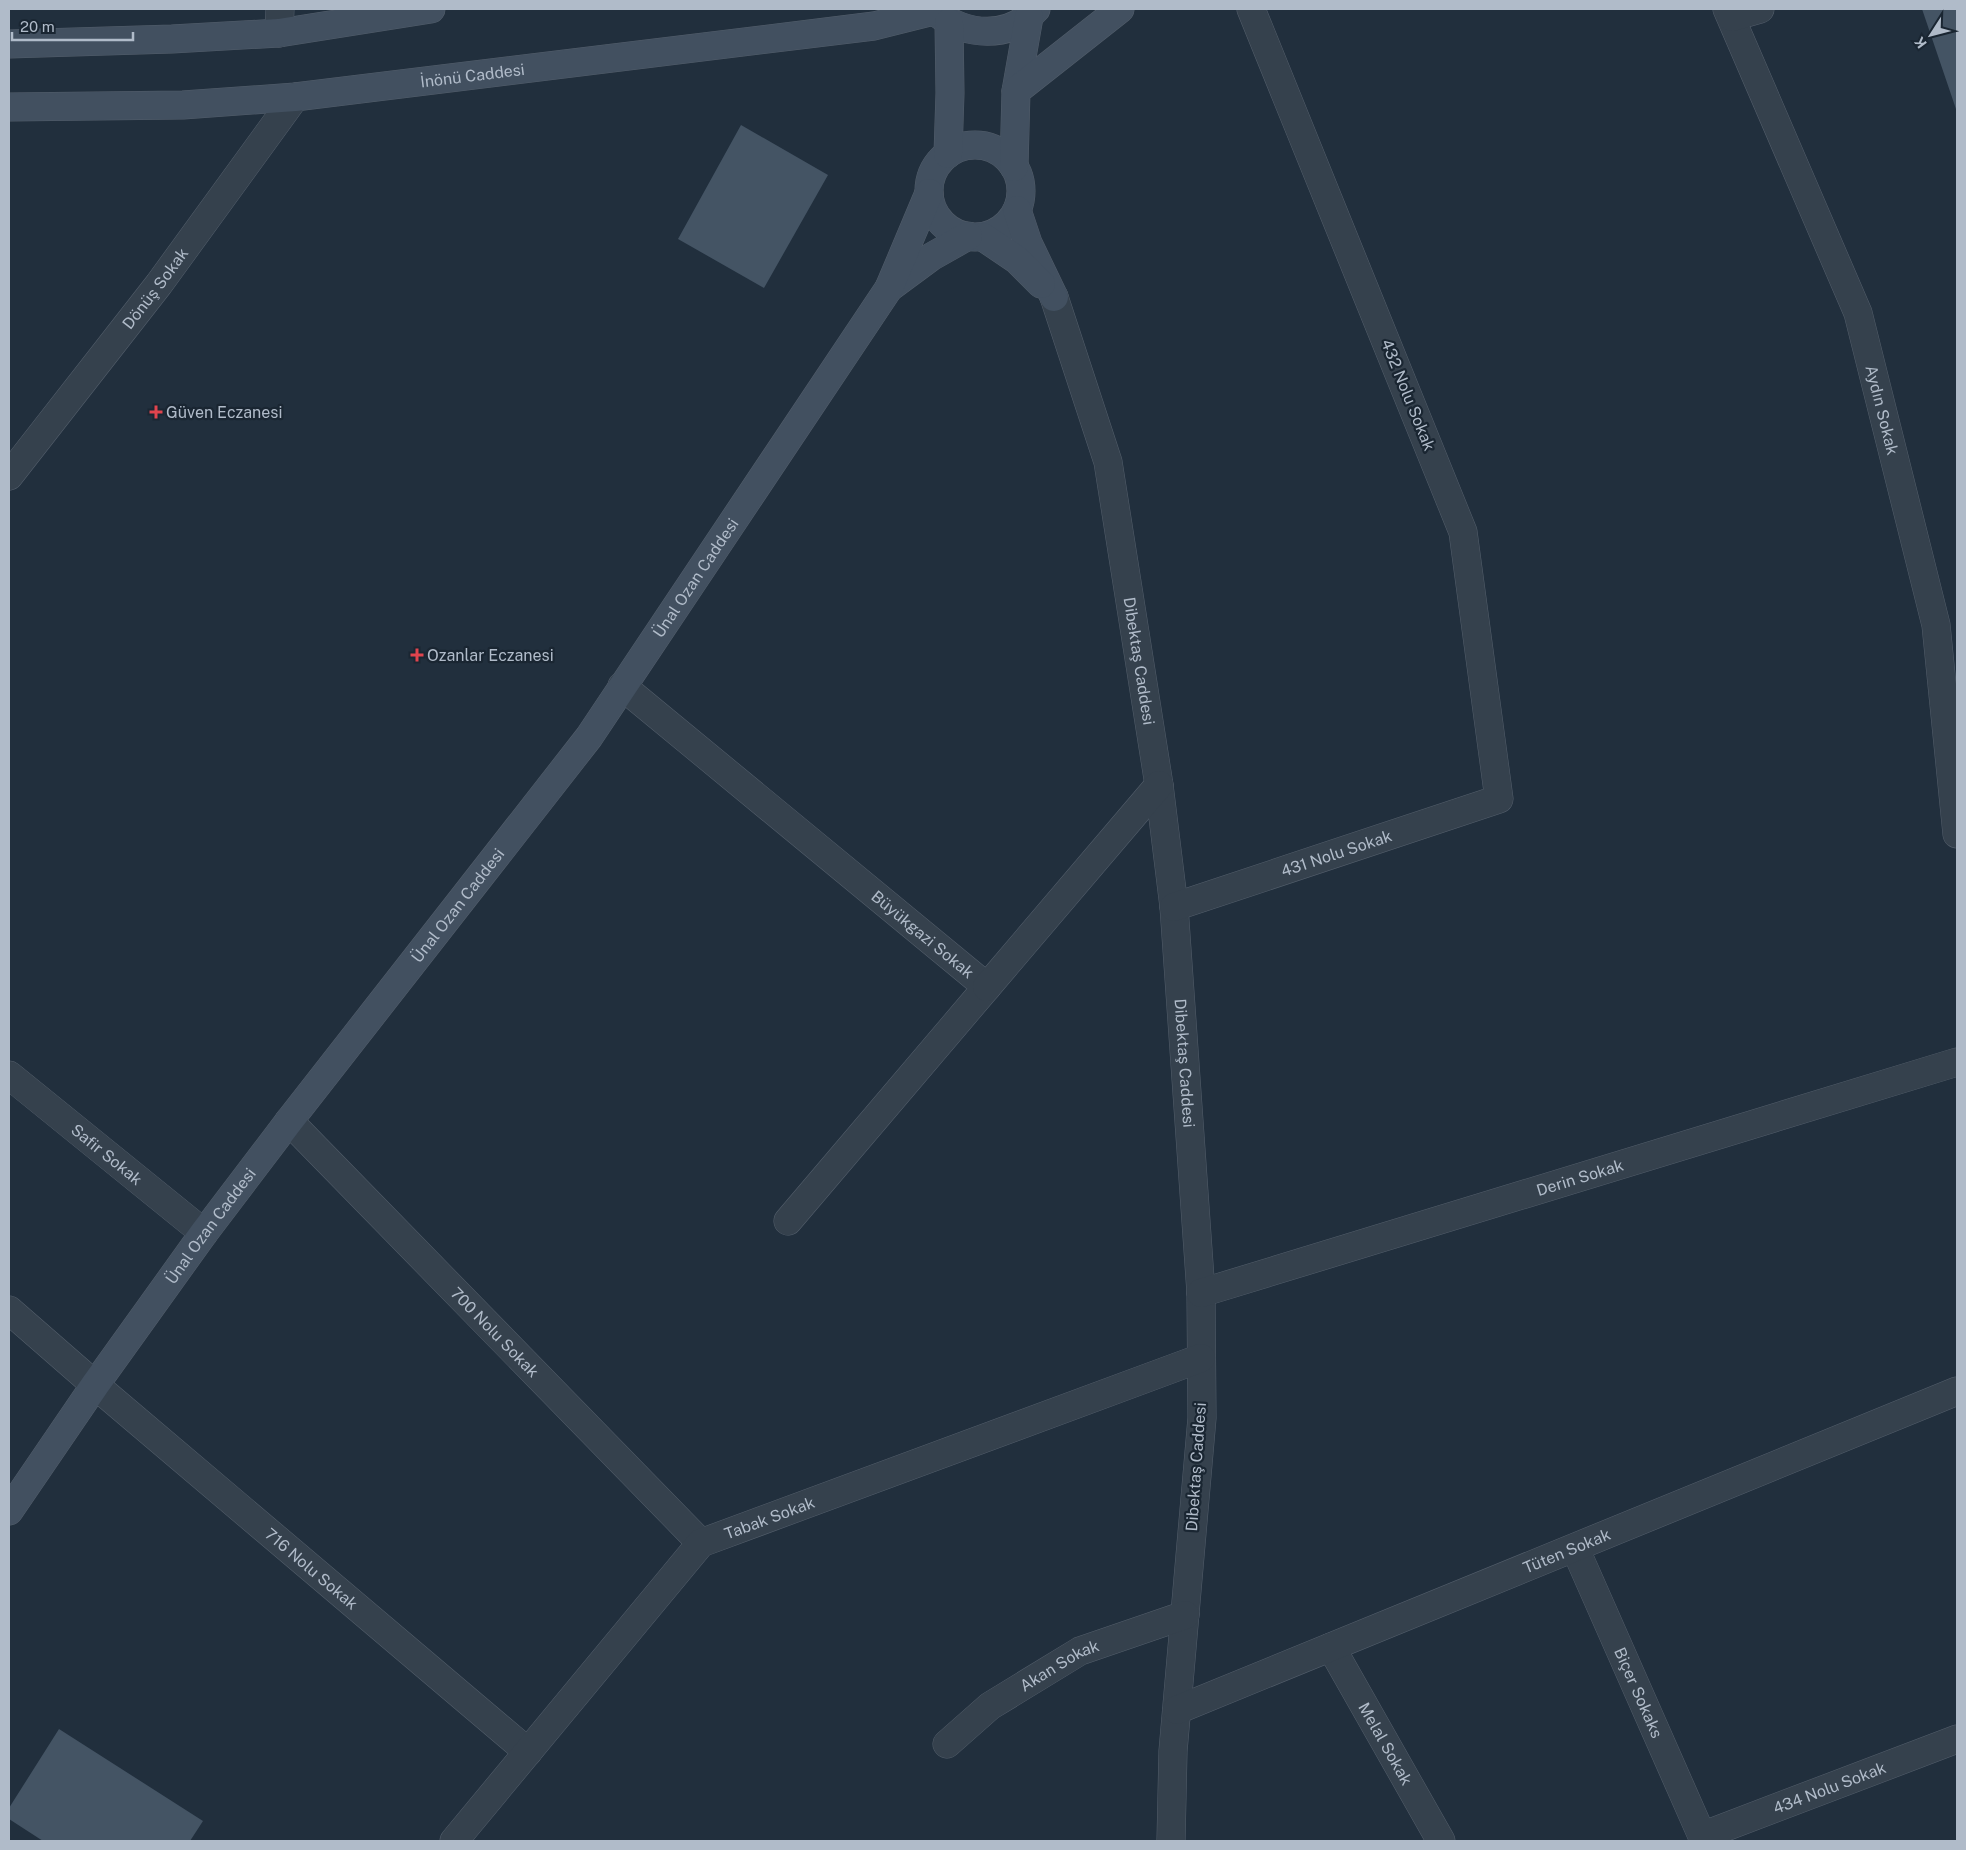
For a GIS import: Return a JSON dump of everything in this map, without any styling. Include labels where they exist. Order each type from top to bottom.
[{"type":"main road","points":[[9,44],[172,39],[280,21],[431,9]]},
{"type":"main road","points":[[1016,91],[1120,9]]},
{"type":"main road","points":[[1014,167],[1016,91],[1032,13]]},
{"type":"main road","points":[[938,14],[970,31],[991,32],[1011,27],[1032,13]]},
{"type":"main road","points":[[938,14],[950,93],[948,154]]},
{"type":"main road","name":"İnönü Caddesi","points":[[9,107],[183,105],[295,97],[874,26],[938,14]]},
{"type":"main road","points":[[976,145],[991,148],[1003,155],[1014,167],[1020,180],[1021,195],[1017,210],[1009,222],[997,232],[975,236],[931,257],[889,288],[929,193],[931,178],[938,164],[948,154],[962,147],[976,145]]},
{"type":"main road","points":[[929,193],[932,208],[940,222],[952,232],[975,236],[1017,260],[1054,297]]},
{"type":"main road","points":[[1017,210],[1028,243],[1054,297]]},
{"type":"main road","name":"Ünal Ozan Caddesi","points":[[9,1511],[95,1385],[204,1233],[289,1120],[589,737],[889,288]]},
{"type":"street","name":"432 Nolu Sokak","points":[[1251,9],[1463,532],[1499,799]]},
{"type":"street","points":[[1729,13],[1760,9]]},
{"type":"street","name":"Aydın Sokak","points":[[1729,13],[1858,312],[1947,622],[1957,834]]},
{"type":"street","name":"Dönüş Sokak","points":[[9,476],[160,284],[295,97]]},
{"type":"street","name":"Dibektaş Caddesi","points":[[1054,297],[1108,462],[1159,785],[1174,907],[1202,1293],[1200,1358],[1202,1418],[1173,1751],[1172,1841]]},
{"type":"street","name":"Büyükgazi Sokak","points":[[622,686],[987,987],[788,1221]]},
{"type":"street","points":[[987,987],[1159,785]]},
{"type":"street","name":"431 Nolu Sokak","points":[[1174,907],[1499,799]]},
{"type":"street","name":"Derin Sokak","points":[[1202,1293],[1957,1062]]},
{"type":"street","name":"Safir Sokak","points":[[9,1076],[204,1233]]},
{"type":"street","name":"700 Nolu Sokak","points":[[289,1120],[702,1543]]},
{"type":"street","name":"716 Nolu Sokak","points":[[9,1310],[528,1752]]},
{"type":"street","name":"Tabak Sokak","points":[[454,1841],[702,1543],[1200,1358]]},
{"type":"street","name":"Tüten Sokak","points":[[1177,1710],[1957,1391]]},
{"type":"street","name":"Biçer Sokaks","points":[[1575,1548],[1702,1836]]},
{"type":"street","name":"Akan Sokak","points":[[947,1744],[990,1706],[1080,1651],[1185,1615]]},
{"type":"street","name":"Melal Sokak","points":[[1331,1648],[1441,1841]]},
{"type":"street","name":"434 Nolu Sokak","points":[[1702,1836],[1957,1739]]},
{"type":"building","points":[[1922,9],[1957,9],[1957,112]]},
{"type":"building","points":[[741,125],[828,175],[764,288],[678,239]]},
{"type":"building","points":[[59,1729],[203,1821],[190,1841],[43,1841],[9,1819],[9,1808]]},
{"type":"place","name":"Güven Eczanesi","points":[[156,412]]},
{"type":"place","name":"Ozanlar Eczanesi","points":[[417,655]]}]
